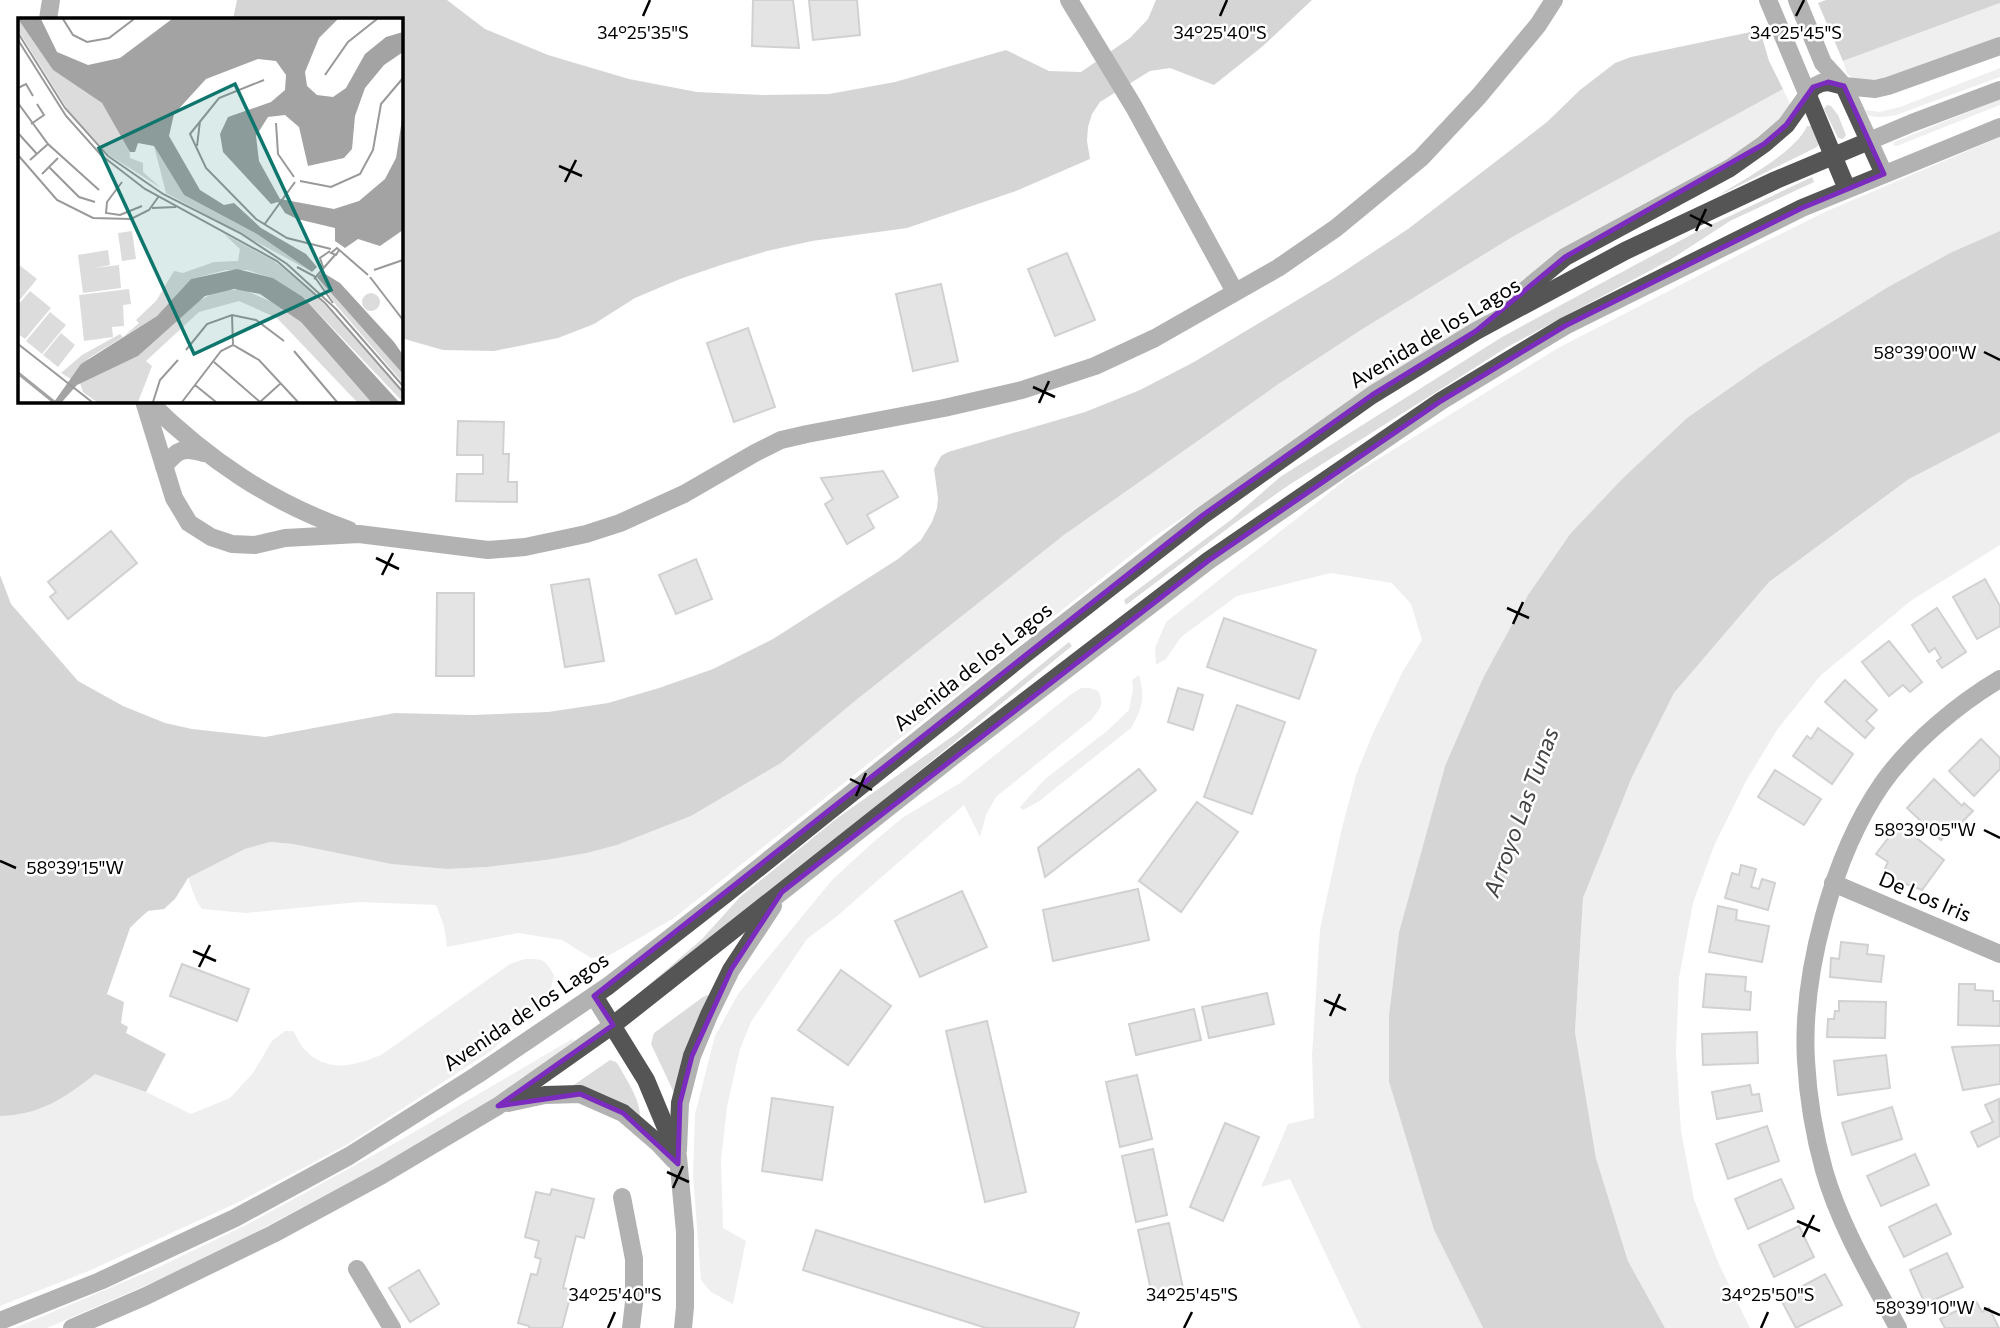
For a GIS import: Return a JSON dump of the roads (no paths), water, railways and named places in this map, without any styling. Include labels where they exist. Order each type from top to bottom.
[{"type":"street","points":[[48,18],[51,0]]},
{"type":"street","points":[[1069,0],[1134,107],[1235,292]]},
{"type":"street","points":[[146,402],[174,498],[189,523],[211,537],[232,544],[255,545],[285,538],[359,534],[488,550],[526,548],[586,534],[620,523],[684,494],[782,440],[1021,390],[1096,366],[1155,338],[1278,268],[1336,228],[1421,158],[1479,96],[1538,25],[1555,0]]},
{"type":"street","points":[[1797,0],[1824,63],[1844,86],[1884,174]]},
{"type":"street","points":[[1769,2],[1847,189]]},
{"type":"street","points":[[1476,331],[1565,257],[1730,168],[1764,145],[1786,125],[1813,87],[1828,82],[1875,89],[2000,46]]},
{"type":"street","name":"Avenida de los Lagos","points":[[0,1321],[100,1281],[223,1223],[338,1162],[594,996],[1203,515],[1372,395],[1476,331],[1625,251],[1776,180],[2000,90]]},
{"type":"street","points":[[72,1328],[146,1296],[273,1234],[382,1175],[498,1106],[613,1025],[941,766],[1208,561],[1441,401],[1565,326],[1802,208],[2000,127]]},
{"type":"street","points":[[147,402],[178,430],[250,484],[294,508],[359,534]]},
{"type":"street","points":[[164,466],[174,453],[188,449],[208,453]]},
{"type":"street","points":[[285,538],[296,516],[294,508]]},
{"type":"street","points":[[1898,1328],[1847,1230],[1824,1172],[1811,1115],[1805,1058],[1809,991],[1817,944],[1833,883],[1853,833],[1882,784],[1912,747],[1958,708],[2000,679]]},
{"type":"street","name":"De Los Iris","points":[[1833,883],[2000,954]]},
{"type":"street","points":[[683,1328],[685,1232],[678,1161],[680,1103],[692,1056],[709,1015],[731,970],[782,892]]},
{"type":"street","points":[[594,996],[646,1080],[678,1161]]},
{"type":"street","points":[[498,1106],[545,1095],[580,1094],[623,1113],[678,1161]]},
{"type":"street","points":[[622,1197],[634,1259],[631,1328]]},
{"type":"street","points":[[357,1269],[392,1328]]},
{"type":"water","points":[[237,0],[447,0],[485,29],[548,55],[629,79],[697,92],[829,94],[895,82],[1006,50],[1049,71],[1081,72],[1130,38],[1148,19],[1156,0],[1312,0],[1263,46],[1214,85],[1170,68],[1150,71],[1100,102],[1088,127],[1090,159],[1016,191],[907,228],[812,241],[724,264],[635,298],[594,324],[558,338],[494,351],[443,350],[402,338],[402,18],[233,18]]},
{"type":"water","points":[[1826,0],[2000,0],[2000,3],[1843,61],[1818,3]]},
{"type":"water","points":[[1760,30],[1769,61],[1783,89],[1514,236],[1280,383],[1064,535],[781,763],[691,816],[617,845],[546,860],[447,869],[391,864],[293,844],[270,842],[245,849],[188,878],[175,899],[164,909],[148,911],[130,928],[107,994],[124,1002],[121,1023],[128,1027],[126,1033],[166,1054],[146,1092],[95,1074],[73,1091],[40,1109],[0,1116],[0,575],[11,604],[78,681],[123,706],[165,723],[192,729],[265,737],[395,713],[473,715],[548,712],[608,703],[659,688],[713,669],[773,639],[898,559],[921,540],[932,522],[938,498],[934,469],[941,456],[1085,412],[1140,390],[1194,362],[1334,278],[1408,229],[1547,122],[1580,90],[1615,63],[1631,57]]},
{"type":"water","name":"Arroyo Las Tunas","points":[[2000,231],[2000,432],[1909,479],[1769,582],[1674,693],[1632,777],[1583,898],[1575,1032],[1596,1158],[1628,1261],[1665,1328],[1483,1328],[1434,1230],[1389,1082],[1389,1015],[1399,932],[1445,766],[1483,678],[1528,595],[1570,534],[1623,478],[1687,418],[1764,364],[1888,287],[1952,252]]}]
